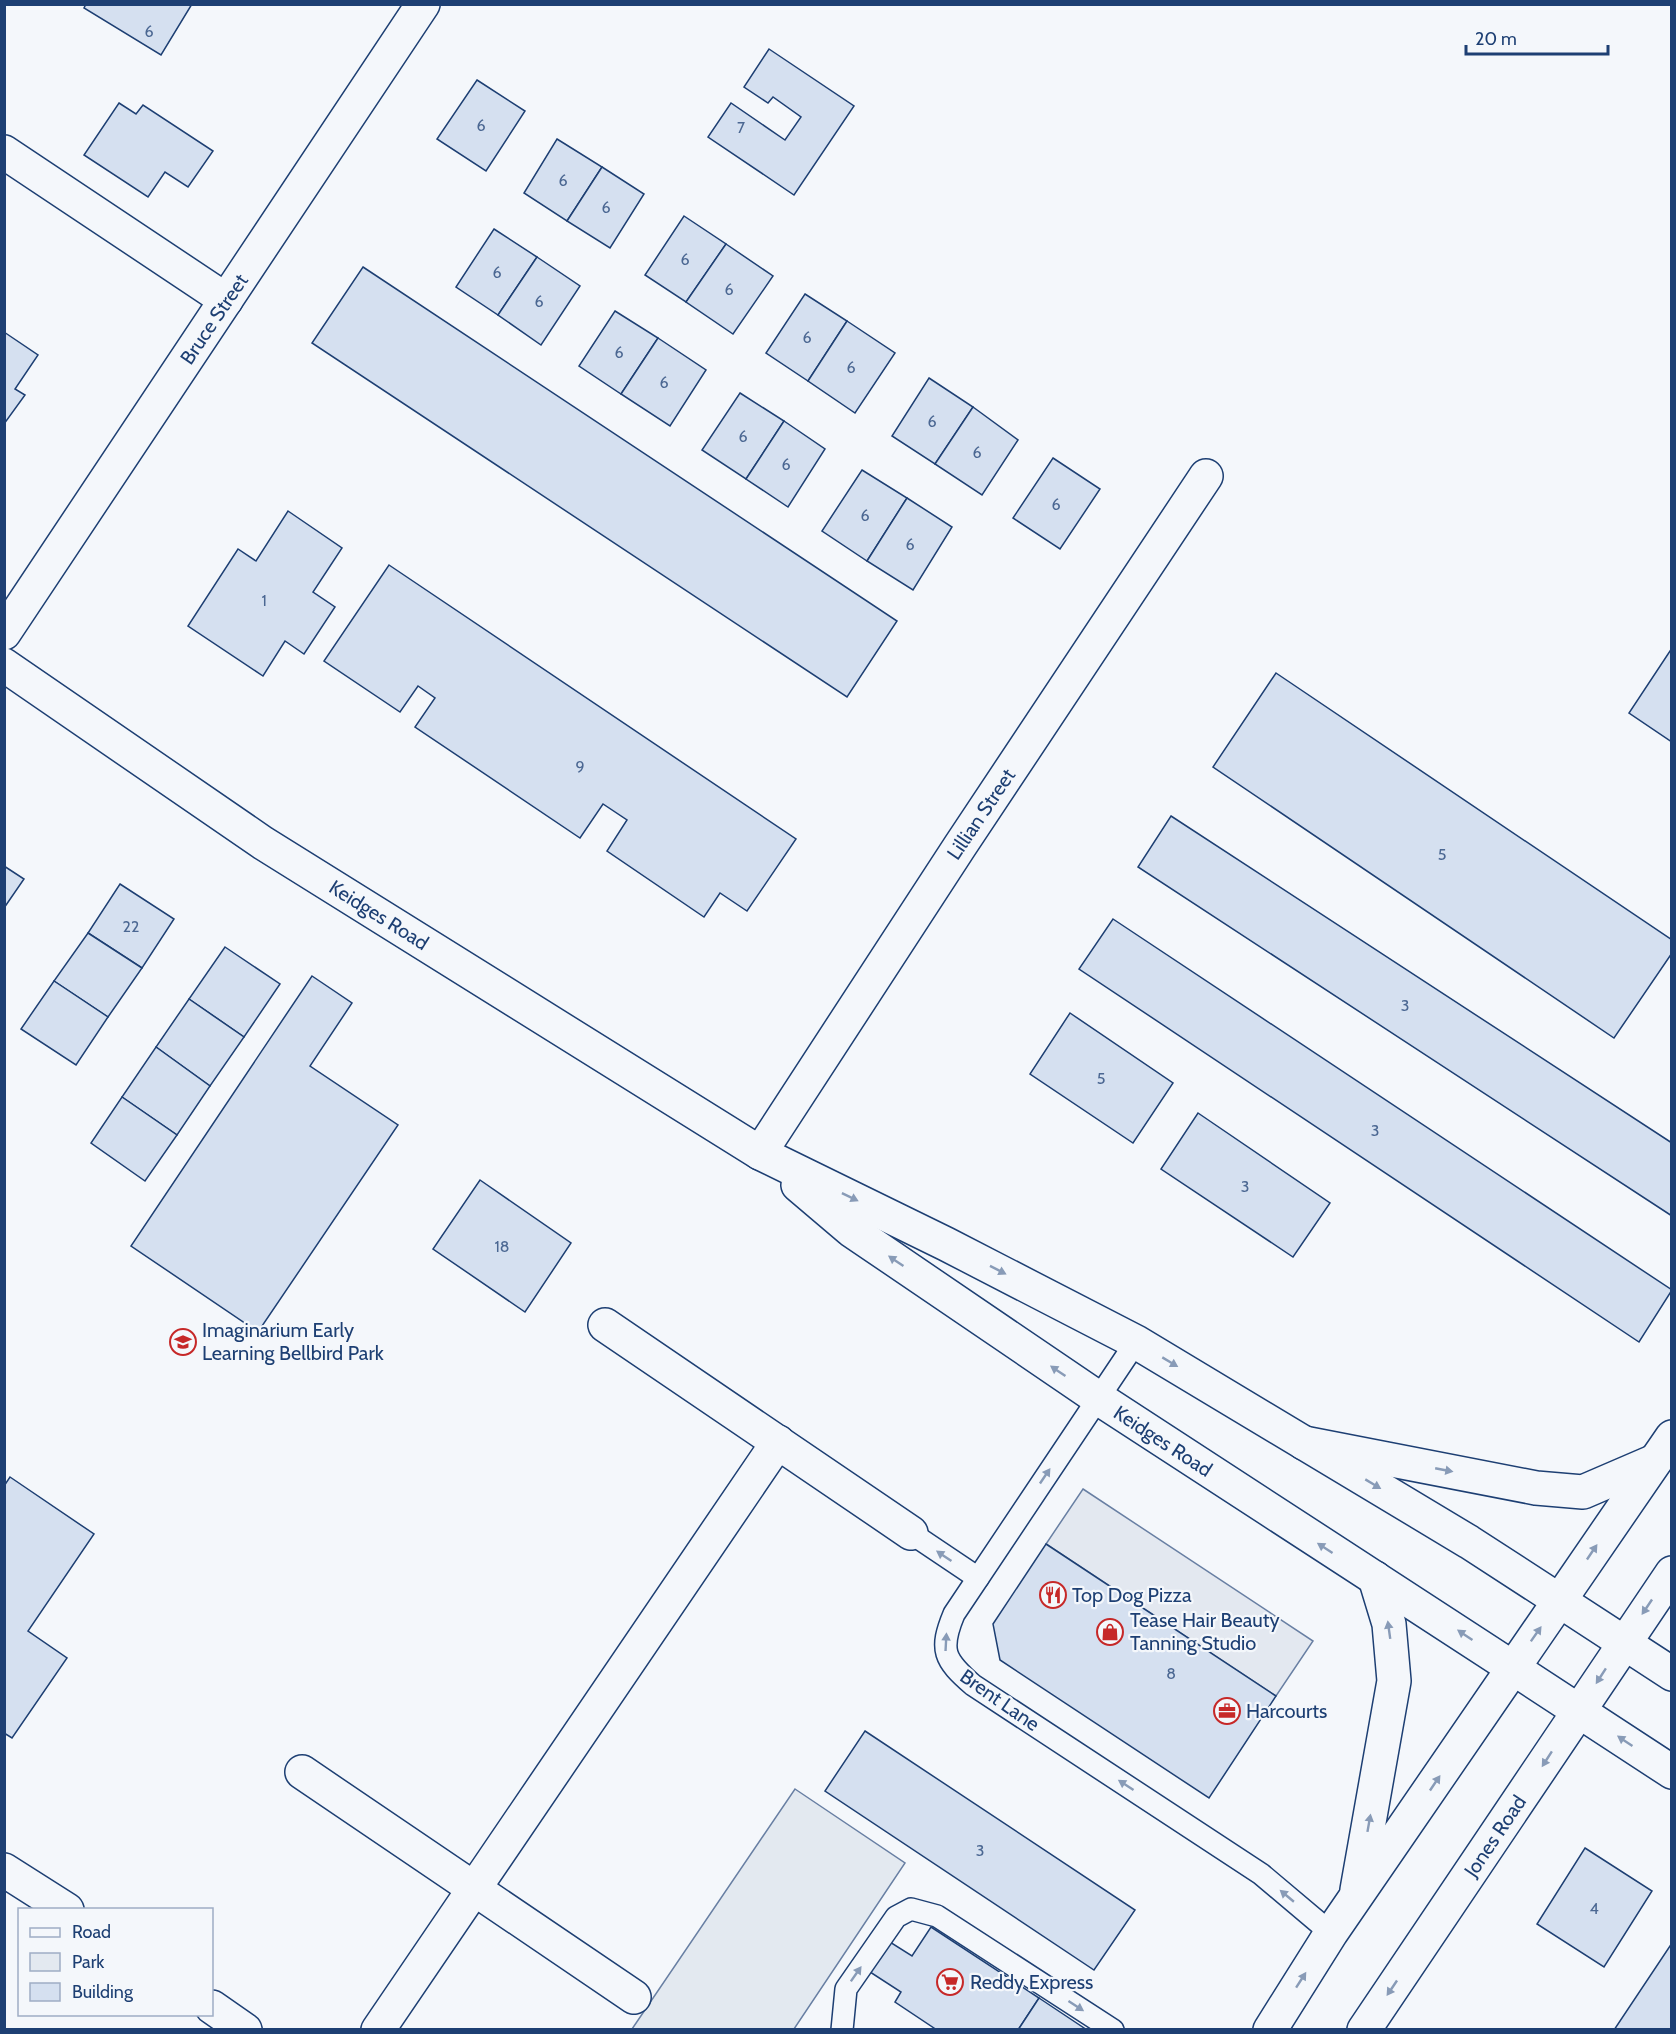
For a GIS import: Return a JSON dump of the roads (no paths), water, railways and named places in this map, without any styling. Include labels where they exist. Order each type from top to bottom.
[{"type":"street","name":"Bruce Street","points":[[4,633],[423,4]]},
{"type":"street","points":[[4,152],[226,300]]},
{"type":"street","name":"Lillian Street","points":[[760,1153],[960,846],[1206,476]]},
{"type":"street","name":"Keidges Road","points":[[4,664],[263,843],[760,1153],[946,1244],[1136,1342],[1560,1601],[1671,1674]]},
{"type":"street","name":"Keidges Road","points":[[760,1153],[850,1230],[1098,1398],[1671,1772]]},
{"type":"street","points":[[605,1325],[911,1533]]},
{"type":"street","points":[[378,2030],[778,1442]]},
{"type":"street","points":[[1304,1443],[1536,1488],[1583,1492],[1663,1449]]},
{"type":"street","points":[[1270,2030],[1331,1933],[1663,1449]]},
{"type":"street","name":"Jones Road","points":[[1364,2030],[1671,1573]]},
{"type":"street","points":[[1355,1901],[1394,1681],[1389,1624],[1375,1578]]},
{"type":"street","points":[[303,1772],[634,1997]]},
{"type":"street","points":[[4,1870],[64,1908]]},
{"type":"street","points":[[213,2008],[245,2030]]},
{"type":"lane","name":"Brent Lane","points":[[1136,1342],[954,1614],[946,1634],[945,1651],[952,1667],[973,1685],[1261,1874],[1331,1933]]},
{"type":"lane","points":[[911,1533],[978,1578]]},
{"type":"lane","points":[[842,2030],[846,1989],[896,1917],[911,1910],[937,1916],[1113,2030]]},
{"type":"place","name":"Imaginarium Early Learning Bellbird Park","points":[[183,1342]]},
{"type":"place","name":"Top Dog Pizza","points":[[1053,1595]]},
{"type":"place","name":"Tease Hair Beauty Tanning Studio","points":[[1110,1632]]},
{"type":"place","name":"Harcourts","points":[[1227,1711]]},
{"type":"place","name":"Reddy Express","points":[[950,1982]]}]
